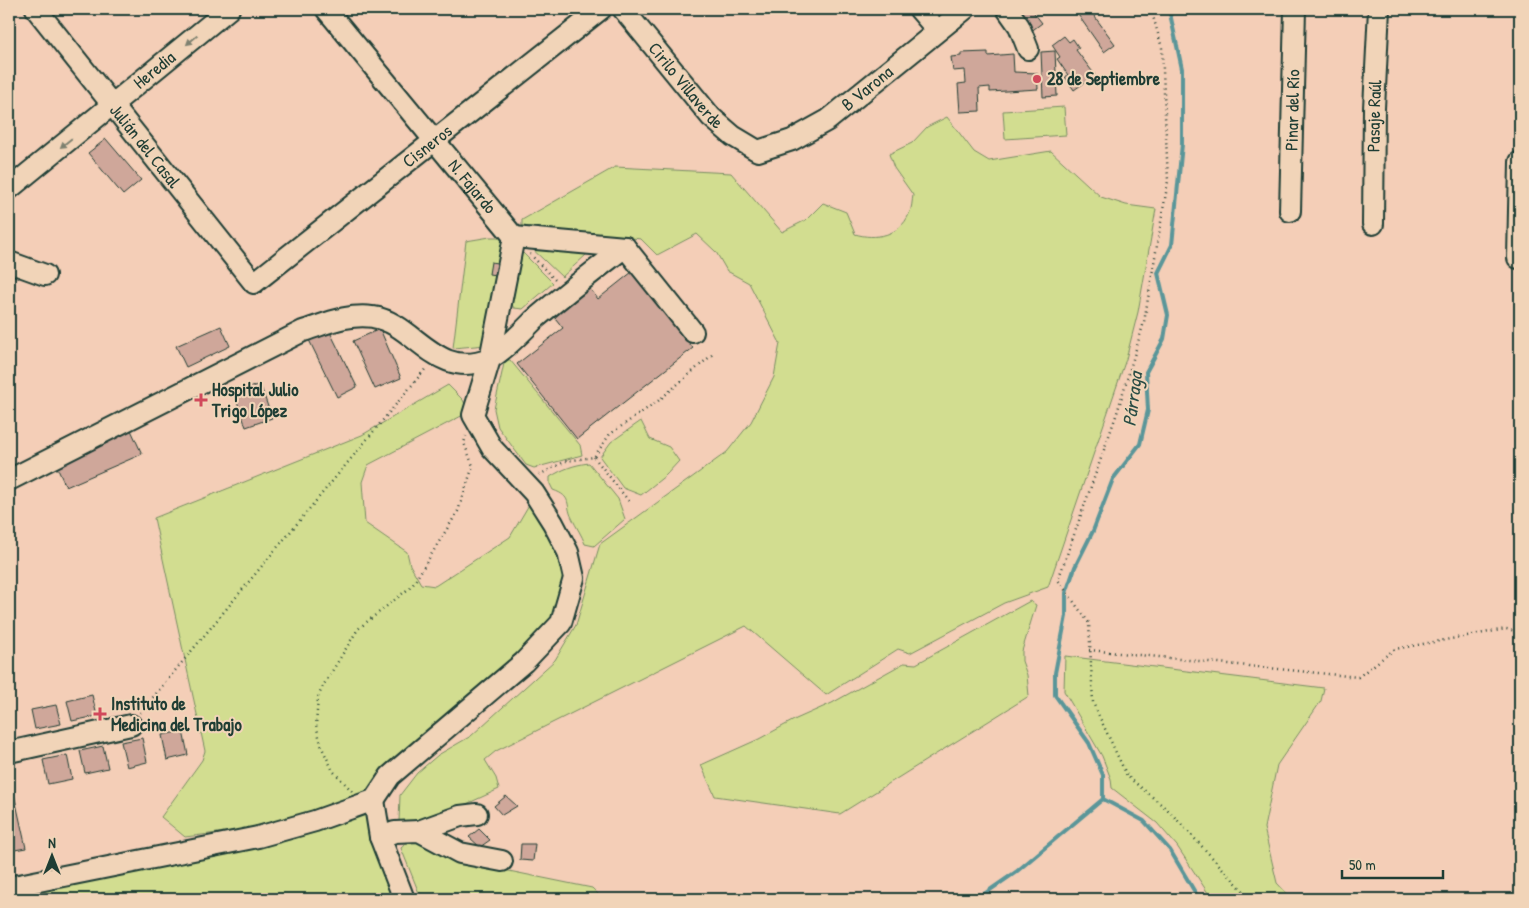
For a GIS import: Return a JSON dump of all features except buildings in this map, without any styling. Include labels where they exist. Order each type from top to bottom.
[{"type":"street","name":"Julián del Casal","points":[[36,9],[254,283]]},
{"type":"street","name":"Heredia","points":[[9,189],[113,106],[229,9]]},
{"type":"street","name":"N. Fajardo","points":[[326,9],[514,237]]},
{"type":"street","name":"Cisneros","points":[[254,283],[601,9]]},
{"type":"street","name":"Cirilo Villaverde","points":[[623,9],[711,117],[732,136],[758,151]]},
{"type":"street","points":[[919,9],[936,30]]},
{"type":"street","name":"B Varona","points":[[758,151],[792,140],[828,120],[936,30],[965,9]]},
{"type":"street","points":[[1007,9],[1019,26],[1028,49]]},
{"type":"street","name":"Pinar del Río","points":[[1290,211],[1295,9]]},
{"type":"street","name":"Pasaje Raúl","points":[[1373,224],[1374,117],[1379,9]]},
{"type":"street","points":[[1518,258],[1520,162]]},
{"type":"street","points":[[9,888],[258,837],[341,813],[374,800],[390,776],[524,662],[561,622],[574,578],[568,552],[534,493],[492,448],[474,415],[490,359],[514,237],[625,248],[693,332]]},
{"type":"street","points":[[9,476],[303,331],[351,316],[374,317],[396,325],[436,356],[455,362],[473,363],[490,359],[566,292],[625,248]]},
{"type":"street","points":[[9,262],[46,275]]},
{"type":"street","points":[[9,752],[130,725]]},
{"type":"street","points":[[374,800],[380,837],[404,899]]},
{"type":"street","points":[[380,837],[395,832],[419,831],[460,816],[477,814]]},
{"type":"street","points":[[419,831],[460,853],[502,861]]},
{"type":"path","points":[[1151,9],[1162,48],[1168,181],[1144,322],[1117,413],[1058,580],[1089,623],[1093,703],[1127,776],[1168,810],[1251,899]]},
{"type":"path","points":[[514,237],[566,292]]},
{"type":"path","points":[[524,482],[566,461],[594,457],[610,434],[658,401],[713,354]]},
{"type":"path","points":[[130,725],[436,356]]},
{"type":"path","points":[[374,800],[356,795],[333,771],[322,748],[316,725],[318,698],[322,686],[358,630],[412,586],[458,512],[473,466],[464,443],[474,415]]},
{"type":"path","points":[[594,457],[631,504]]},
{"type":"path","points":[[1089,650],[1358,677],[1395,649],[1506,629],[1520,632]]},
{"type":"green space","points":[[1064,107],[1066,135],[1005,139],[1003,111]]},
{"type":"green space","points":[[947,117],[974,152],[989,161],[1051,151],[1101,197],[1126,205],[1156,209],[1138,312],[1126,359],[1048,587],[1004,603],[910,653],[898,649],[826,695],[746,626],[496,751],[485,760],[496,778],[499,789],[463,806],[438,815],[399,822],[400,795],[417,773],[438,755],[471,736],[555,660],[576,625],[600,544],[727,452],[751,422],[774,377],[780,343],[749,283],[727,271],[716,252],[697,234],[657,255],[641,239],[522,226],[522,220],[615,167],[731,173],[782,232],[806,220],[823,203],[846,212],[855,234],[871,237],[886,235],[900,227],[905,221],[911,210],[913,195],[894,168],[889,154],[912,143],[927,127]]},
{"type":"green space","points":[[501,237],[504,242],[486,345],[453,348],[466,241]]},
{"type":"green space","points":[[527,244],[585,252],[586,255],[562,277]]},
{"type":"green space","points":[[517,247],[553,283],[523,309],[514,308],[510,302]]},
{"type":"green space","points":[[505,359],[510,360],[580,445],[582,455],[534,468],[526,465],[498,427],[494,409]]},
{"type":"green space","points":[[448,385],[463,400],[469,412],[368,465],[362,482],[365,523],[407,552],[410,565],[421,584],[435,586],[510,537],[530,503],[543,517],[563,576],[561,601],[550,623],[523,654],[375,788],[355,799],[308,816],[258,827],[185,837],[161,817],[202,760],[205,751],[154,518],[362,435]]},
{"type":"green space","points":[[641,421],[650,439],[669,447],[679,461],[666,475],[641,495],[623,488],[600,457],[611,442]]},
{"type":"green space","points":[[589,463],[618,499],[625,519],[594,546],[585,544],[572,518],[566,498],[553,490],[550,484],[550,477],[559,472],[573,466]]},
{"type":"green space","points":[[1030,601],[1036,605],[1022,651],[1022,661],[1027,675],[1029,696],[840,814],[715,796],[701,765],[832,703],[904,663],[916,664]]},
{"type":"green space","points":[[1065,656],[1324,688],[1321,701],[1277,765],[1264,828],[1277,883],[1292,899],[1212,899],[1177,846],[1157,823],[1112,788],[1111,779],[1102,756],[1064,691]]},
{"type":"green space","points":[[367,814],[394,899],[20,899],[20,893],[244,848]]},
{"type":"green space","points":[[412,838],[455,860],[592,888],[603,899],[448,899],[419,893],[401,848]]},
{"type":"waterway","name":"Párraga","points":[[1103,799],[1103,775],[1089,743],[1055,695],[1055,673],[1066,616],[1066,593],[1075,567],[1093,531],[1113,479],[1140,444],[1148,410],[1146,372],[1164,339],[1168,315],[1158,273],[1172,245],[1182,144],[1182,69],[1169,9]]},
{"type":"waterway","points":[[1103,799],[1144,821],[1170,850],[1199,899]]},
{"type":"waterway","points":[[977,899],[1016,872],[1103,799]]},
{"type":"place","name":"28 de Septiembre","points":[[1037,79]]},
{"type":"place","name":"Hospital Julio Trigo López","points":[[201,400]]},
{"type":"place","name":"Instituto de Medicina del Trabajo","points":[[100,714]]}]
